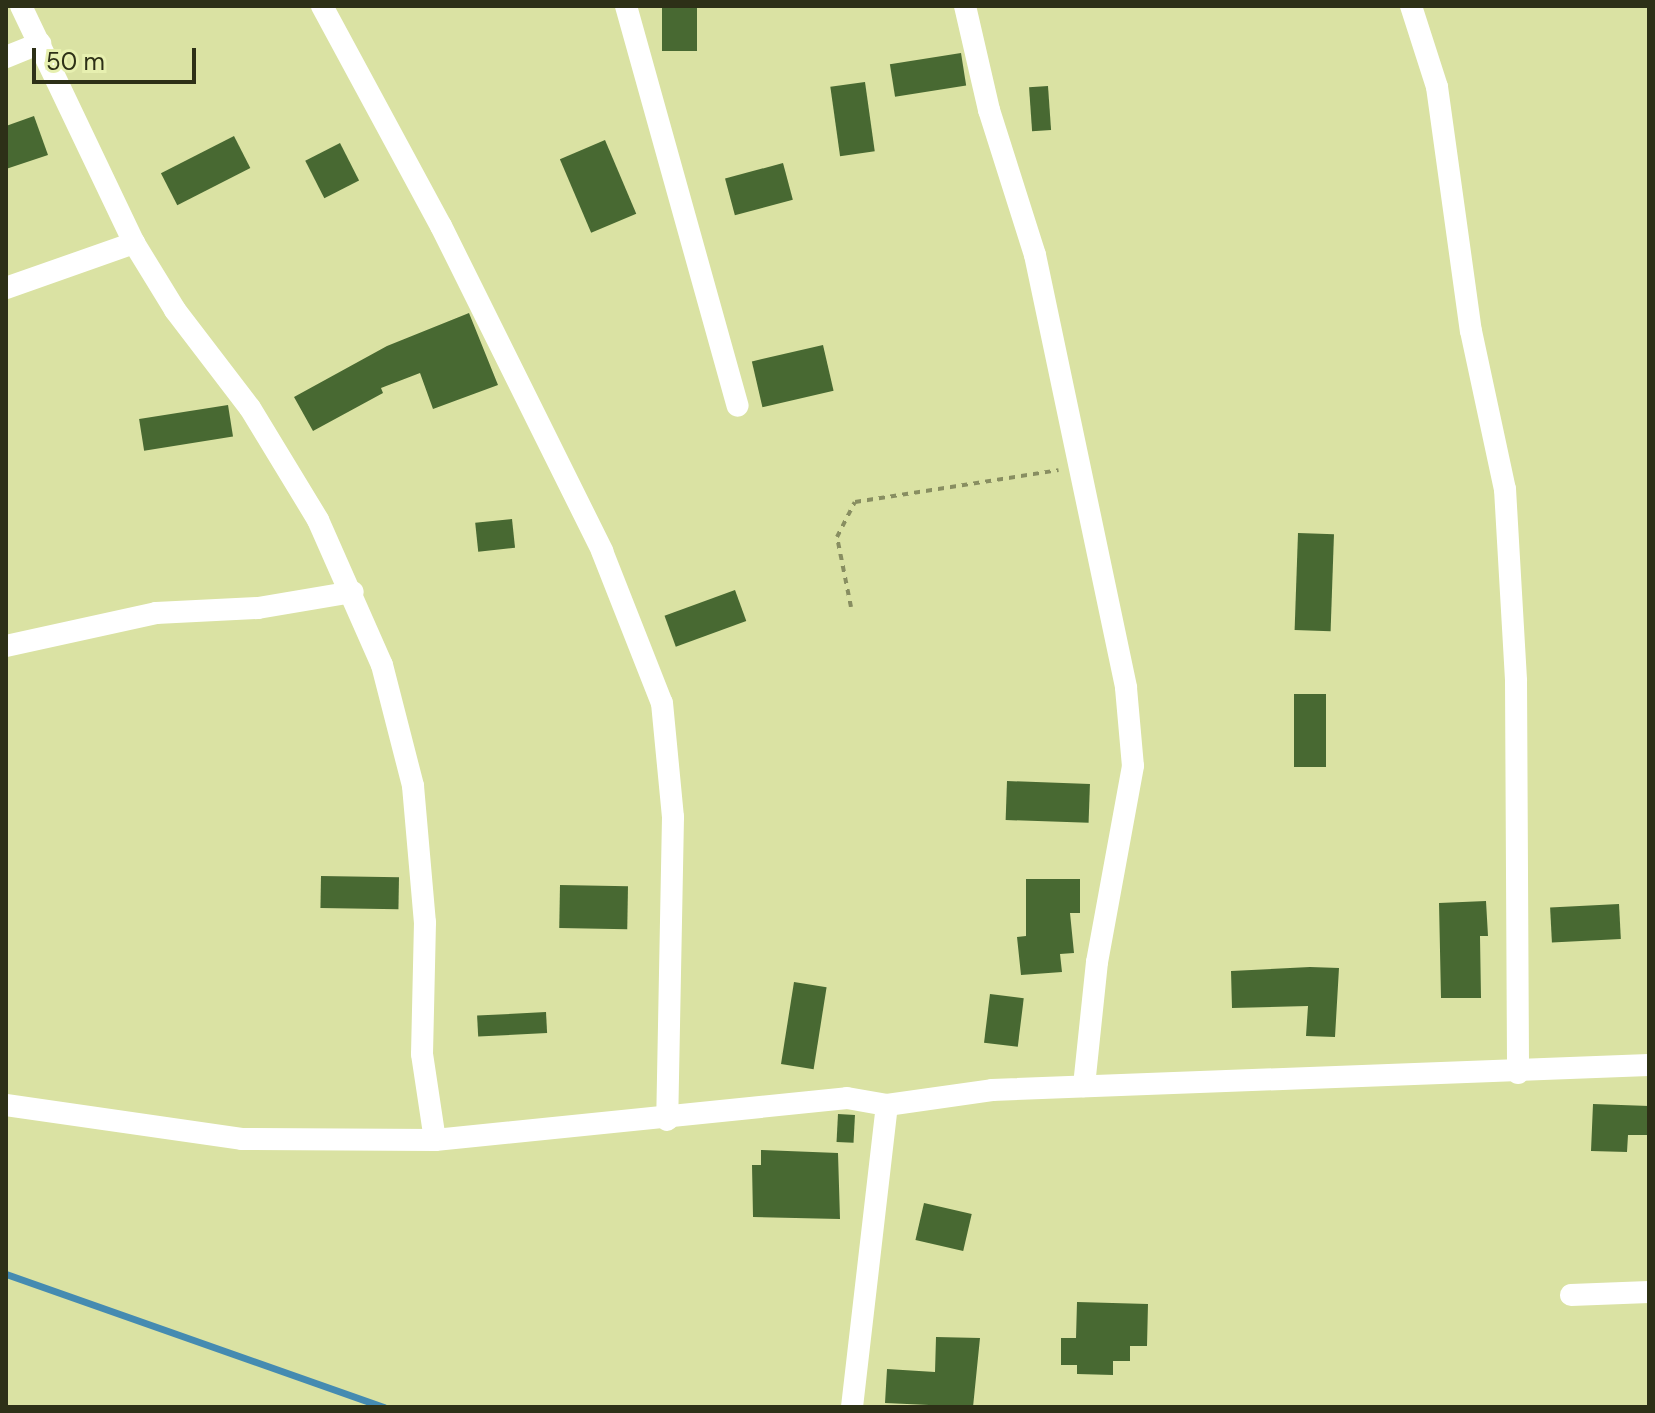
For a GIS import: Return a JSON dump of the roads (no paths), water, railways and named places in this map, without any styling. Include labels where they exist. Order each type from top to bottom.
[{"type":"street","points":[[21,6],[134,243],[175,310],[250,408],[318,520],[353,592],[382,665],[413,786],[425,922],[422,1054],[435,1140]]},
{"type":"street","points":[[322,6],[441,226],[602,551],[662,703],[673,817],[667,1120]]},
{"type":"street","points":[[626,6],[738,406]]},
{"type":"street","points":[[965,6],[989,110],[1035,255],[1068,397],[1078,469],[1126,688],[1133,766],[1097,962],[1084,1086]]},
{"type":"street","points":[[1411,6],[1437,87],[1471,331],[1505,489],[1516,681],[1518,1073]]},
{"type":"street","points":[[6,57],[40,43]]},
{"type":"street","points":[[6,288],[134,243]]},
{"type":"street","points":[[6,646],[156,613],[258,608],[353,592]]},
{"type":"street","points":[[6,1105],[242,1139],[435,1140],[667,1120],[847,1098],[887,1105],[992,1090],[1518,1073],[1649,1065]]},
{"type":"street","points":[[852,1407],[887,1105]]},
{"type":"street","points":[[1571,1295],[1649,1292]]},
{"type":"waterway","points":[[6,1274],[384,1407]]}]
